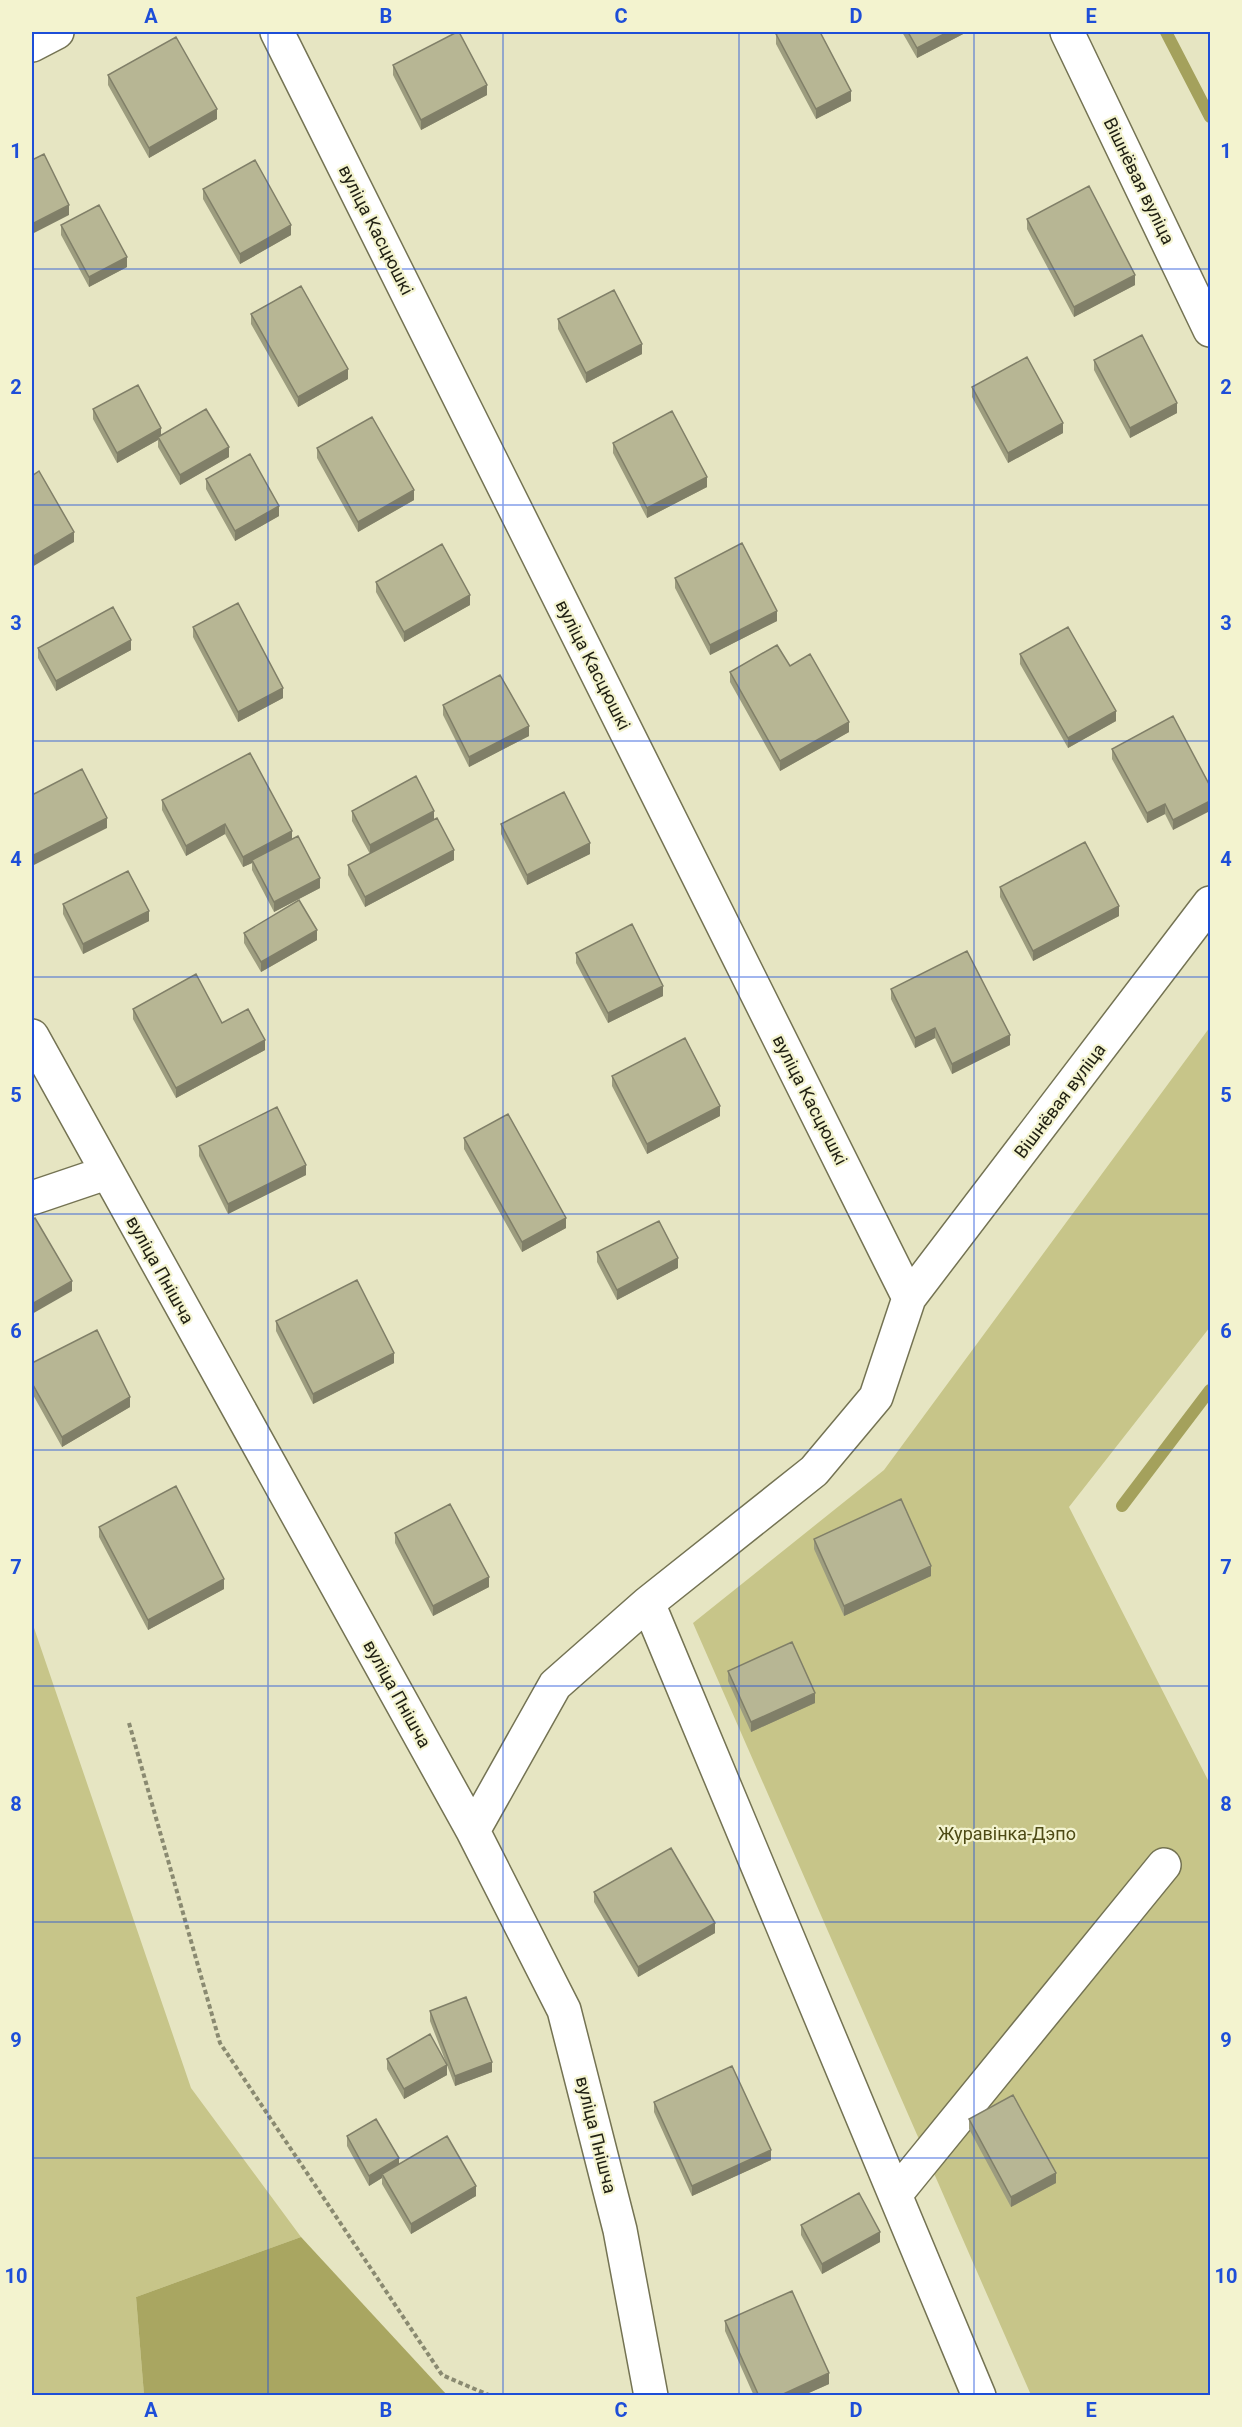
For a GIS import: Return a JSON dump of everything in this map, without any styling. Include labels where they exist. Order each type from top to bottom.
[{"type":"street","points":[[32,45],[57,32]]},
{"type":"street","name":"вуліца Касцюшкі","points":[[277,32],[909,1298]]},
{"type":"street","name":"Вішнёвая вуліца","points":[[1067,32],[1210,330]]},
{"type":"street","name":"Вішнёвая вуліца","points":[[473,1831],[555,1685],[648,1603],[814,1471],[876,1397],[909,1298],[1210,903]]},
{"type":"street","name":"вуліца Пнішча","points":[[32,1036],[473,1831],[564,2010],[620,2230],[651,2396]]},
{"type":"street","points":[[32,1198],[106,1173]]},
{"type":"street","points":[[648,1603],[979,2396]]},
{"type":"street","points":[[895,2194],[1164,1865]]},
{"type":"path","points":[[129,1723],[220,2043],[442,2375],[491,2396]]},
{"type":"green space","name":"Журавінка-Дэпо","points":[[1210,1027],[1210,1327],[1069,1507],[1210,1784],[1210,2395],[1031,2395],[693,1623],[884,1470]]},
{"type":"green space","points":[[32,1622],[191,2088],[301,2237],[136,2297],[144,2395],[32,2395]]},
{"type":"shaded area","points":[[301,2237],[447,2395],[144,2395],[136,2297]]},
{"type":"building","points":[[457,32],[487,85],[421,120],[393,65]]},
{"type":"building","points":[[820,32],[851,91],[816,109],[776,34]]},
{"type":"building","points":[[908,32],[948,32],[917,48]]},
{"type":"building","points":[[176,37],[217,109],[149,148],[108,75]]},
{"type":"building","points":[[44,154],[69,205],[32,224],[32,160]]},
{"type":"building","points":[[255,160],[291,225],[240,254],[203,189]]},
{"type":"building","points":[[1089,186],[1135,275],[1074,307],[1027,219]]},
{"type":"building","points":[[99,205],[127,257],[89,277],[61,225]]},
{"type":"building","points":[[301,286],[348,369],[298,397],[251,314]]},
{"type":"building","points":[[614,290],[642,344],[586,373],[558,319]]},
{"type":"building","points":[[1142,335],[1177,403],[1130,428],[1094,360]]},
{"type":"building","points":[[1027,357],[1063,423],[1008,453],[972,387]]},
{"type":"building","points":[[138,385],[161,428],[117,453],[93,409]]},
{"type":"building","points":[[206,409],[229,447],[180,475],[158,437]]},
{"type":"building","points":[[672,411],[707,477],[647,508],[613,443]]},
{"type":"building","points":[[372,417],[414,490],[358,522],[317,448]]},
{"type":"building","points":[[250,454],[279,506],[235,531],[206,479]]},
{"type":"building","points":[[39,471],[74,532],[32,557],[32,476]]},
{"type":"building","points":[[742,543],[777,611],[710,645],[675,578]]},
{"type":"building","points":[[442,544],[470,595],[404,632],[376,582]]},
{"type":"building","points":[[238,603],[283,688],[238,712],[193,627]]},
{"type":"building","points":[[113,607],[131,640],[56,681],[38,648]]},
{"type":"building","points":[[1068,627],[1116,711],[1068,738],[1020,654]]},
{"type":"building","points":[[777,645],[790,666],[810,654],[849,722],[780,761],[730,672]]},
{"type":"building","points":[[500,675],[529,726],[469,757],[443,705]]},
{"type":"building","points":[[1173,716],[1210,786],[1210,801],[1173,820],[1165,804],[1147,813],[1112,749]]},
{"type":"building","points":[[250,753],[292,831],[243,857],[225,824],[186,846],[162,800]]},
{"type":"building","points":[[82,769],[107,818],[32,856],[32,795]]},
{"type":"building","points":[[416,776],[434,811],[370,845],[352,811]]},
{"type":"building","points":[[564,792],[590,843],[527,875],[501,824]]},
{"type":"building","points":[[437,818],[454,850],[365,897],[348,865]]},
{"type":"building","points":[[298,836],[320,878],[274,902],[252,860]]},
{"type":"building","points":[[1085,842],[1119,906],[1033,951],[1000,887]]},
{"type":"building","points":[[128,871],[149,911],[83,944],[63,904]]},
{"type":"building","points":[[299,900],[317,930],[261,962],[244,933]]},
{"type":"building","points":[[632,924],[663,986],[608,1013],[576,953]]},
{"type":"building","points":[[967,951],[1010,1035],[952,1064],[935,1028],[915,1038],[891,989]]},
{"type":"building","points":[[196,974],[222,1023],[248,1009],[265,1040],[176,1088],[133,1009]]},
{"type":"building","points":[[685,1038],[720,1106],[647,1144],[612,1076]]},
{"type":"building","points":[[277,1107],[306,1165],[228,1204],[199,1146]]},
{"type":"building","points":[[508,1114],[566,1218],[522,1242],[464,1138]]},
{"type":"building","points":[[35,1218],[72,1281],[32,1304],[32,1220]]},
{"type":"building","points":[[659,1221],[678,1258],[617,1290],[597,1252]]},
{"type":"building","points":[[357,1280],[394,1353],[313,1394],[276,1321]]},
{"type":"building","points":[[97,1330],[130,1397],[62,1437],[32,1383],[32,1363]]},
{"type":"building","points":[[176,1486],[224,1579],[148,1620],[99,1527]]},
{"type":"building","points":[[901,1499],[931,1566],[844,1606],[814,1539]]},
{"type":"building","points":[[450,1504],[489,1577],[433,1606],[395,1533]]},
{"type":"building","points":[[792,1642],[815,1693],[751,1722],[728,1671]]},
{"type":"building","points":[[671,1848],[715,1923],[638,1967],[594,1892]]},
{"type":"building","points":[[466,1997],[492,2062],[455,2076],[430,2011]]},
{"type":"building","points":[[430,2034],[447,2065],[404,2089],[387,2059]]},
{"type":"building","points":[[732,2066],[771,2150],[692,2186],[654,2102]]},
{"type":"building","points":[[1013,2095],[1056,2173],[1011,2197],[969,2119]]},
{"type":"building","points":[[376,2119],[399,2158],[369,2176],[347,2136]]},
{"type":"building","points":[[447,2136],[476,2186],[411,2224],[382,2174]]},
{"type":"building","points":[[859,2193],[880,2232],[822,2264],[801,2225]]},
{"type":"building","points":[[792,2291],[829,2373],[779,2396],[759,2396],[725,2321]]},
{"type":"waterway","points":[[1166,32],[1210,117]]},
{"type":"waterway","points":[[1122,1506],[1210,1390]]}]
